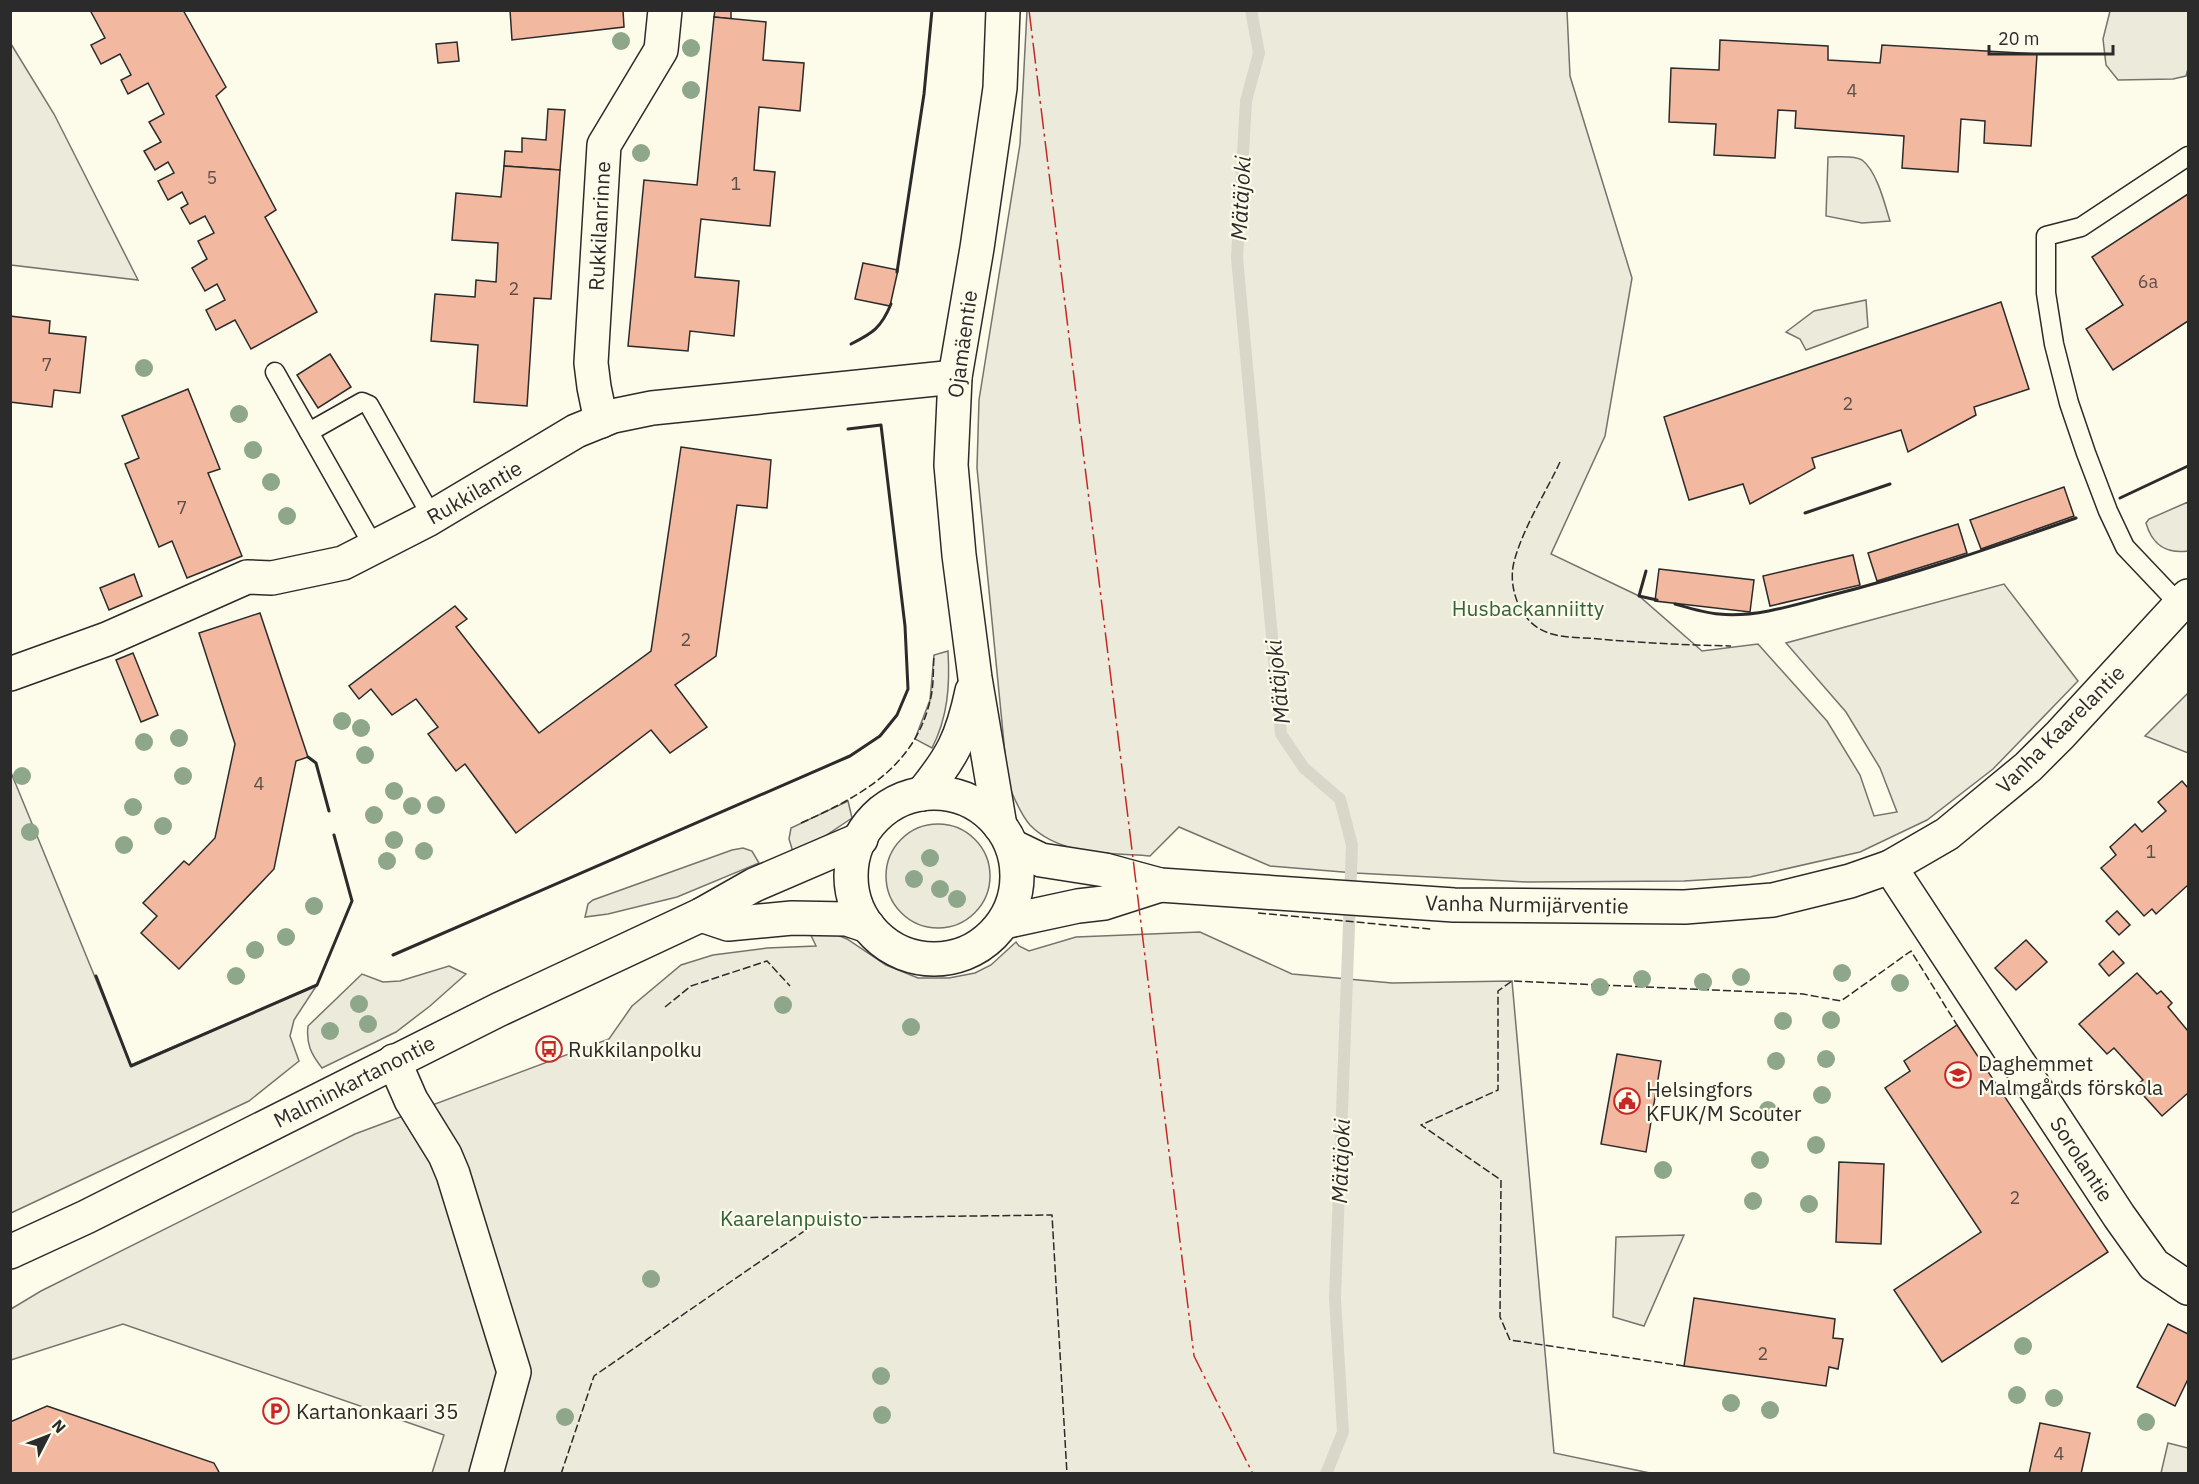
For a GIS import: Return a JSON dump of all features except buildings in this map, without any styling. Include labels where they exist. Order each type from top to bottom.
[{"type":"street","name":"Rukkilanrinne","points":[[601,421],[591,363],[604,145],[661,50],[665,10]]},
{"type":"street","name":"Ojamäentie","points":[[1003,10],[1000,88],[955,377],[951,465],[959,555],[975,678],[1006,836]]},
{"type":"street","name":"Rukkilantie","points":[[10,674],[107,639],[247,577],[272,578],[343,563],[432,517],[576,431],[613,416],[651,408],[955,377]]},
{"type":"street","name":"Vanha Kaarelantie","points":[[1890,867],[1947,834],[2028,768],[2184,601]]},
{"type":"street","name":"Ojamäentie","points":[[922,794],[950,758],[964,727],[975,678]]},
{"type":"street","points":[[922,794],[944,794],[966,800],[985,810],[1006,836],[1018,872],[1015,898],[1004,922],[989,939],[970,952],[948,959],[925,959],[904,953],[883,942],[868,926],[856,901],[852,874],[854,856],[871,823],[886,809],[922,794]]},
{"type":"street","name":"Vanha Nurmijärventie","points":[[1006,836],[1041,860],[1105,870],[1160,885],[1454,905],[1685,907],[1773,900],[1851,881],[1890,867]]},
{"type":"street","name":"Malminkartanontie","points":[[10,1252],[86,1217],[498,1010],[701,915],[754,885],[861,839]]},
{"type":"street","name":"Sorolantie","points":[[1890,867],[2119,1216],[2154,1264],[2188,1288]]},
{"type":"street","name":"Vanha Nurmijärventie","points":[[1004,922],[1068,908],[1104,903],[1160,885]]},
{"type":"street","points":[[701,915],[728,924],[792,918],[847,919],[868,926]]},
{"type":"street","points":[[394,1061],[411,1100],[445,1155],[453,1174],[514,1372],[486,1473]]},
{"type":"lane","points":[[2184,601],[2125,547],[2108,512],[2069,403],[2054,344],[2046,293],[2046,236],[2081,227],[2188,156]]},
{"type":"lane","points":[[275,372],[374,547]]},
{"type":"lane","points":[[309,432],[362,402],[369,405],[432,517]]},
{"type":"green space","name":"Husbackanniitty","points":[[1027,11],[1567,11],[1570,76],[1632,278],[1605,436],[1551,554],[1639,596],[1702,651],[1758,644],[1827,721],[1860,775],[1874,816],[1897,812],[1880,768],[1846,712],[1786,643],[2004,584],[2078,681],[1993,769],[1927,820],[1860,852],[1750,877],[1684,881],[1527,882],[1355,873],[1270,866],[1179,827],[1150,856],[1071,848],[1042,835],[1023,816],[1008,784],[977,468],[979,400],[1020,144]]},
{"type":"green space","points":[[2110,11],[2188,11],[2186,76],[2173,79],[2118,80],[2106,65],[2103,39]]},
{"type":"green space","points":[[11,44],[54,114],[138,280],[11,265]]},
{"type":"green space","points":[[1828,157],[1855,157],[1867,165],[1880,189],[1890,221],[1862,223],[1826,216]]},
{"type":"green space","points":[[1866,300],[1868,327],[1806,350],[1800,339],[1786,332],[1814,311]]},
{"type":"green space","points":[[2188,502],[2188,551],[2173,551],[2161,546],[2152,537],[2146,523],[2149,519]]},
{"type":"green space","points":[[948,651],[947,701],[942,725],[932,748],[915,739],[930,700],[934,655]]},
{"type":"green space","points":[[2188,693],[2188,753],[2145,736]]},
{"type":"green space","points":[[10,770],[131,1065],[317,985],[294,1020],[290,1036],[299,1061],[249,1101],[11,1213]]},
{"type":"green space","points":[[848,801],[852,818],[819,840],[793,852],[789,839],[791,828]]},
{"type":"green space","points":[[938,824],[958,828],[975,839],[986,856],[990,876],[986,896],[975,913],[958,924],[938,928],[918,924],[901,913],[890,896],[886,876],[890,856],[901,839],[918,828]]},
{"type":"green space","points":[[743,848],[752,851],[759,863],[677,897],[608,914],[585,917],[588,904],[593,900]]},
{"type":"green space","name":"Kaarelanpuisto","points":[[809,931],[835,934],[847,939],[886,965],[918,978],[949,978],[975,973],[991,965],[1016,942],[1029,951],[1076,937],[1200,932],[1292,974],[1392,983],[1512,981],[1554,1453],[1650,1473],[432,1473],[444,1435],[123,1324],[11,1360],[11,1309],[41,1291],[355,1134],[609,1039],[632,1006],[681,965],[713,955],[767,948],[816,946]]},
{"type":"green space","points":[[449,966],[466,974],[430,1006],[396,1032],[322,1068],[310,1048],[308,1026],[362,974],[383,982],[400,981]]},
{"type":"green space","points":[[1684,1235],[1644,1326],[1613,1317],[1616,1237]]},
{"type":"green space","points":[[2168,1443],[2188,1448],[2188,1473],[2161,1473]]},
{"type":"waterway","name":"Mätäjoki","points":[[1251,10],[1259,53],[1246,101],[1237,258],[1281,734],[1304,768],[1340,799],[1352,845],[1335,1298],[1343,1432],[1326,1474]]},
{"type":"fence","points":[[1560,462],[1528,524],[1512,571],[1517,600],[1532,624],[1561,636],[1648,643],[1731,646]]},
{"type":"fence","points":[[801,823],[863,791],[897,762],[911,745],[922,724],[931,696],[934,655]]},
{"type":"fence","points":[[1258,913],[1431,929]]},
{"type":"fence","points":[[1684,1366],[1510,1340],[1500,1317],[1501,1180],[1421,1125],[1498,1090],[1498,991],[1512,981],[1803,994],[1841,1001],[1911,951],[1957,1025]]},
{"type":"fence","points":[[665,1007],[691,986],[767,961],[790,986]]},
{"type":"fence","points":[[561,1474],[594,1376],[823,1218],[1052,1215],[1067,1474]]},
{"type":"wall","points":[[897,272],[924,94],[932,10]]},
{"type":"wall","points":[[851,344],[876,329],[891,304]]},
{"type":"wall","points":[[393,955],[850,756],[880,736],[897,715],[908,689],[905,626],[881,425],[848,429]]},
{"type":"wall","points":[[2120,498],[2188,466]]},
{"type":"wall","points":[[1805,513],[1890,484]]},
{"type":"wall","points":[[1675,604],[1732,615],[1774,610],[1922,570],[2076,518]]},
{"type":"wall","points":[[1646,571],[1639,596],[1657,600]]},
{"type":"wall","points":[[308,757],[316,763],[329,811]]},
{"type":"wall","points":[[96,976],[131,1066],[317,985],[352,901],[334,835]]},
{"type":"power","points":[[1029,10],[1194,1356],[1253,1474]]},
{"type":"place","name":"Rukkilanpolku","points":[[549,1049]]},
{"type":"place","name":"Daghemmet Malmgårds förskola","points":[[1958,1075]]},
{"type":"place","name":"Helsingfors KFUK/M Scouter","points":[[1627,1101]]},
{"type":"place","name":"Kartanonkaari 35","points":[[276,1411]]}]
